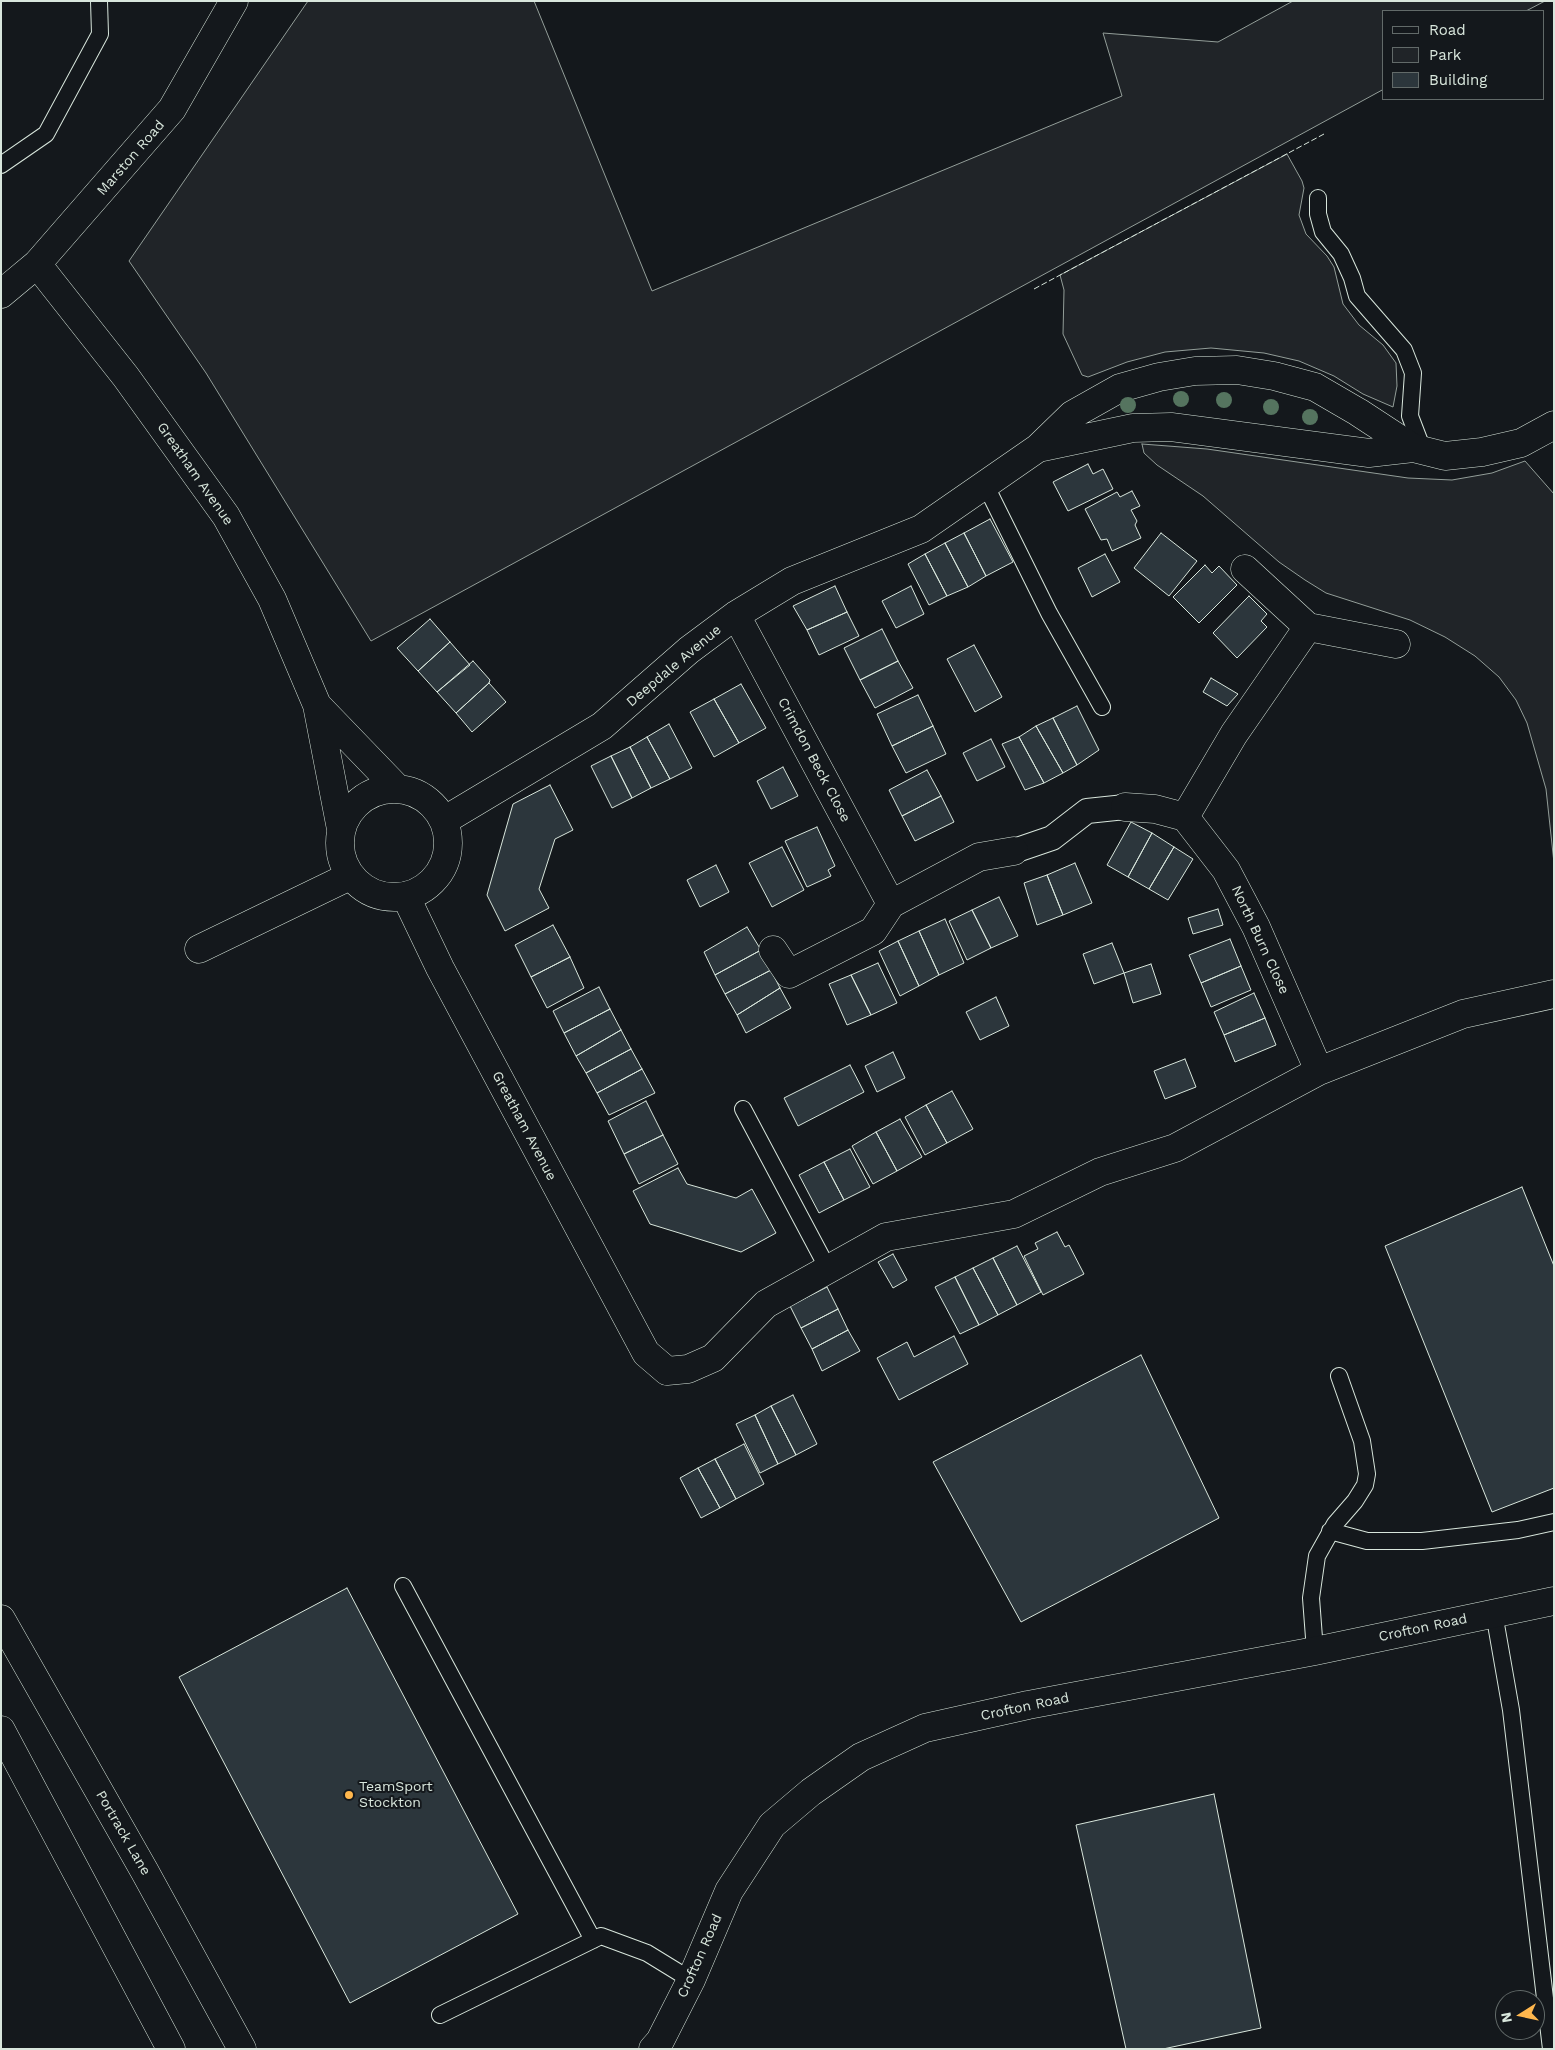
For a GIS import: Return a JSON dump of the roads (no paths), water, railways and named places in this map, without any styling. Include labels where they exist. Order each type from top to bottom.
[{"type":"street","name":"Marston Road","points":[[1,294],[37,264],[172,109],[234,1]]},
{"type":"street","name":"Greatham Avenue","points":[[37,264],[126,377],[226,516],[272,600],[317,706]]},
{"type":"street","points":[[1038,448],[1072,415],[1120,388],[1159,377],[1195,371],[1237,370],[1274,376],[1315,387],[1418,449],[1445,456],[1482,452],[1521,442],[1554,425]]},
{"type":"street","points":[[1038,448],[1134,428],[1171,427],[1369,453],[1418,449]]},
{"type":"street","name":"Deepdale Avenue","points":[[445,820],[602,726],[689,650],[736,616],[792,581],[922,529],[1038,448]]},
{"type":"street","points":[[1245,569],[1308,627],[1396,644]]},
{"type":"street","name":"Crimdon Beck Close","points":[[736,616],[891,904]]},
{"type":"street","points":[[773,950],[789,974],[873,931],[891,904],[979,857],[1014,851],[1052,838],[1087,811],[1124,807],[1155,809],[1185,817],[1234,734],[1308,627]]},
{"type":"street","points":[[317,706],[397,788],[426,797],[445,820],[448,858],[430,885],[406,897],[374,895],[350,876],[341,856],[341,829],[317,706]]},
{"type":"street","points":[[341,829],[364,796],[397,788]]},
{"type":"street","name":"North Burn Close","points":[[1185,817],[1226,870],[1252,918],[1319,1071]]},
{"type":"street","points":[[199,949],[350,876]]},
{"type":"street","name":"Greatham Avenue","points":[[406,897],[440,968],[646,1353],[667,1371],[688,1369],[713,1358],[766,1304],[828,1269]]},
{"type":"street","points":[[828,1269],[886,1237],[1014,1214],[1100,1172],[1175,1148],[1319,1071],[1463,1014],[1554,994]]},
{"type":"street","name":"Crofton Road","points":[[653,2049],[660,2041],[690,1980],[728,1891],[772,1825],[811,1792],[861,1757],[925,1728],[1028,1705],[1315,1651],[1554,1601]]},
{"type":"street","name":"Portrack Lane","points":[[1,1619],[145,1872],[242,2049]]},
{"type":"street","points":[[1,1730],[171,2049]]},
{"type":"lane","points":[[1,165],[46,134],[100,34],[99,1]]},
{"type":"lane","points":[[1318,198],[1318,214],[1323,232],[1341,254],[1358,296],[1404,350],[1413,373],[1410,416],[1418,449]]},
{"type":"lane","points":[[985,484],[1050,613],[1102,707]]},
{"type":"lane","points":[[743,1109],[828,1269]]},
{"type":"lane","points":[[1315,1651],[1311,1598],[1312,1580],[1317,1556],[1330,1532],[1355,1501],[1365,1484],[1367,1474],[1362,1441],[1339,1376]]},
{"type":"lane","points":[[1330,1532],[1367,1541],[1422,1541],[1518,1530],[1554,1522]]},
{"type":"lane","points":[[403,1586],[593,1940]]},
{"type":"lane","points":[[1494,1614],[1511,1710],[1551,2049]]},
{"type":"lane","points":[[440,2015],[601,1936],[647,1953],[690,1980]]},
{"type":"place","name":"TeamSport Stockton","points":[[349,1795]]}]
